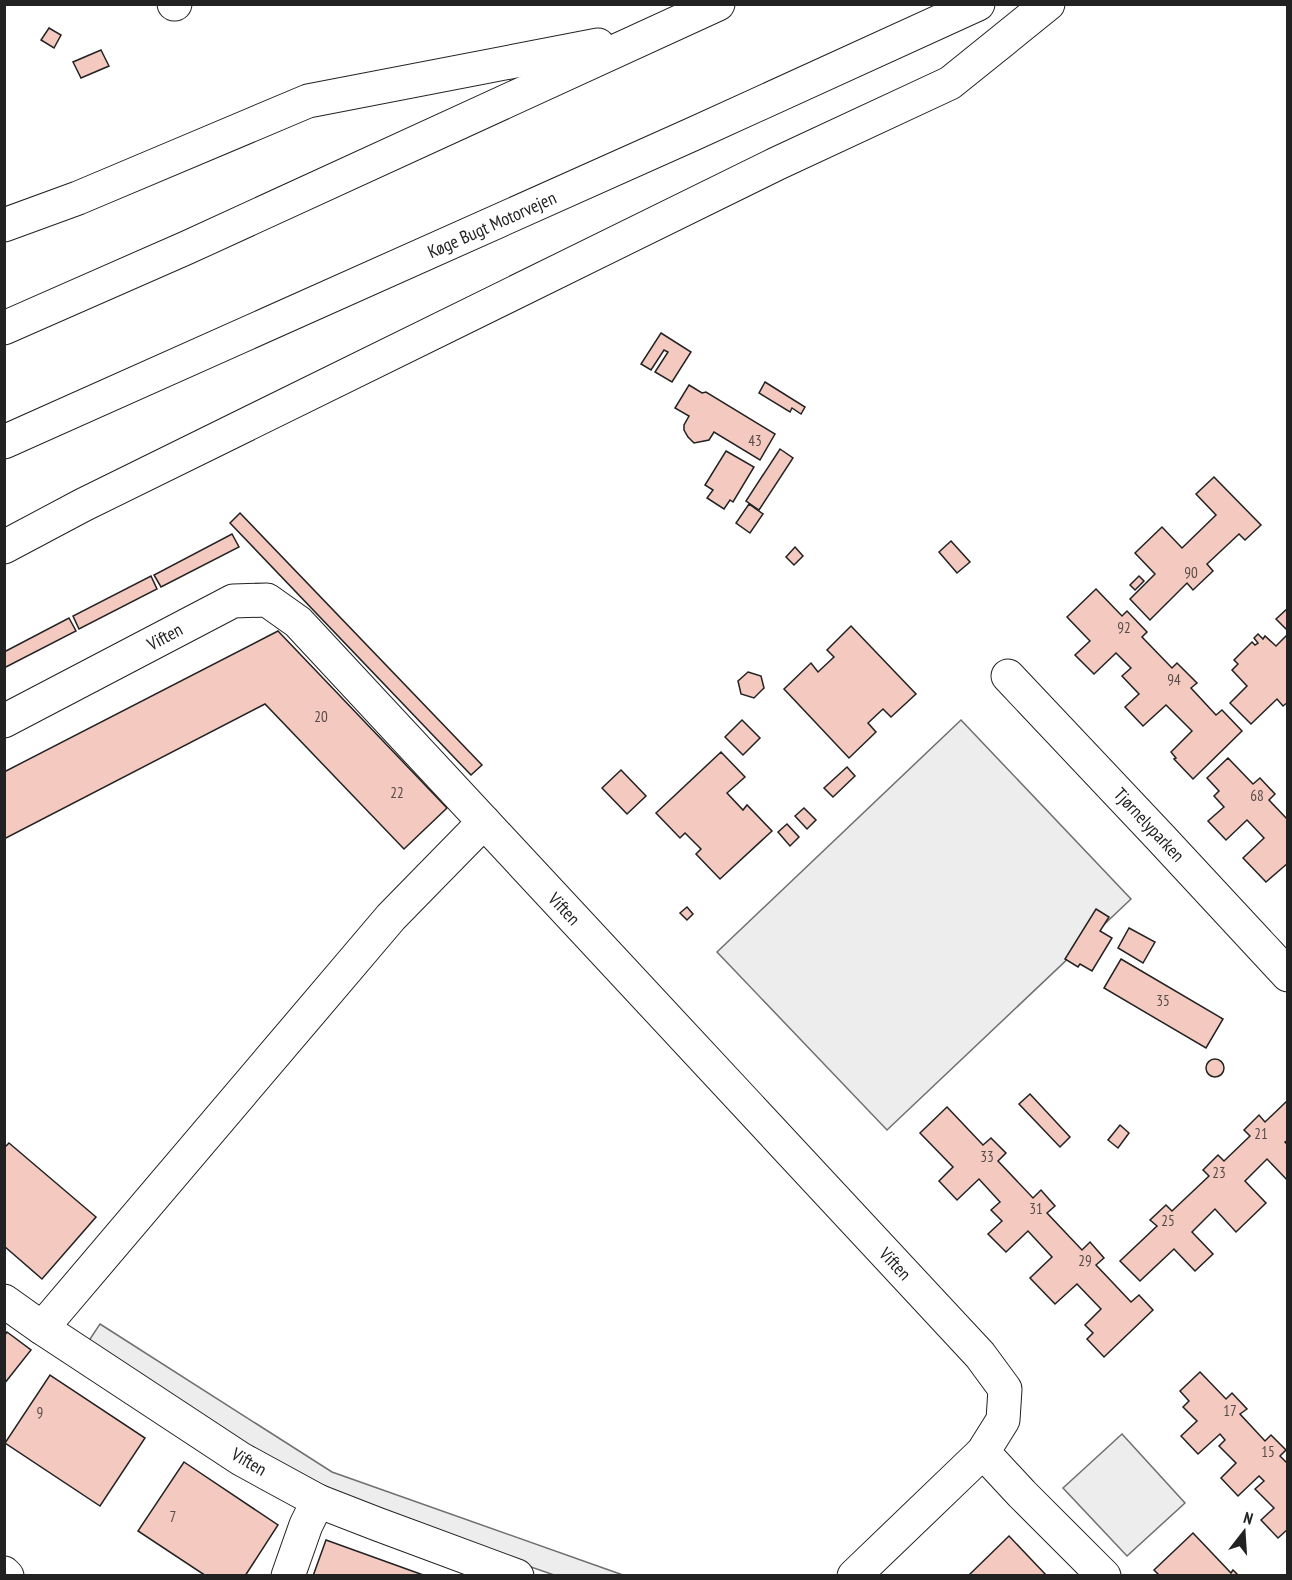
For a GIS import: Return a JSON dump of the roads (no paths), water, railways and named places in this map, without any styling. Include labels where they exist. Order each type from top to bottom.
[{"type":"main road","points":[[4,328],[186,248],[718,4]]},
{"type":"main road","name":"Køge Bugt Motorvejen","points":[[4,442],[978,4]]},
{"type":"main road","points":[[4,547],[83,504],[776,164],[950,82],[1048,4]]},
{"type":"main road","points":[[4,225],[78,198],[308,101],[650,35]]},
{"type":"main road","name":"Viften","points":[[4,721],[233,601],[267,600],[298,622],[980,1355],[1005,1389],[1003,1420],[983,1452],[854,1575]]},
{"type":"main road","name":"Tjørnelyparken","points":[[1008,676],[1287,975]]},
{"type":"main road","points":[[42,1328],[391,917],[484,822]]},
{"type":"main road","name":"Viften","points":[[4,1301],[241,1459],[318,1501],[518,1575]]},
{"type":"main road","points":[[983,1452],[1104,1575]]},
{"type":"main road","points":[[288,1575],[318,1501]]}]
